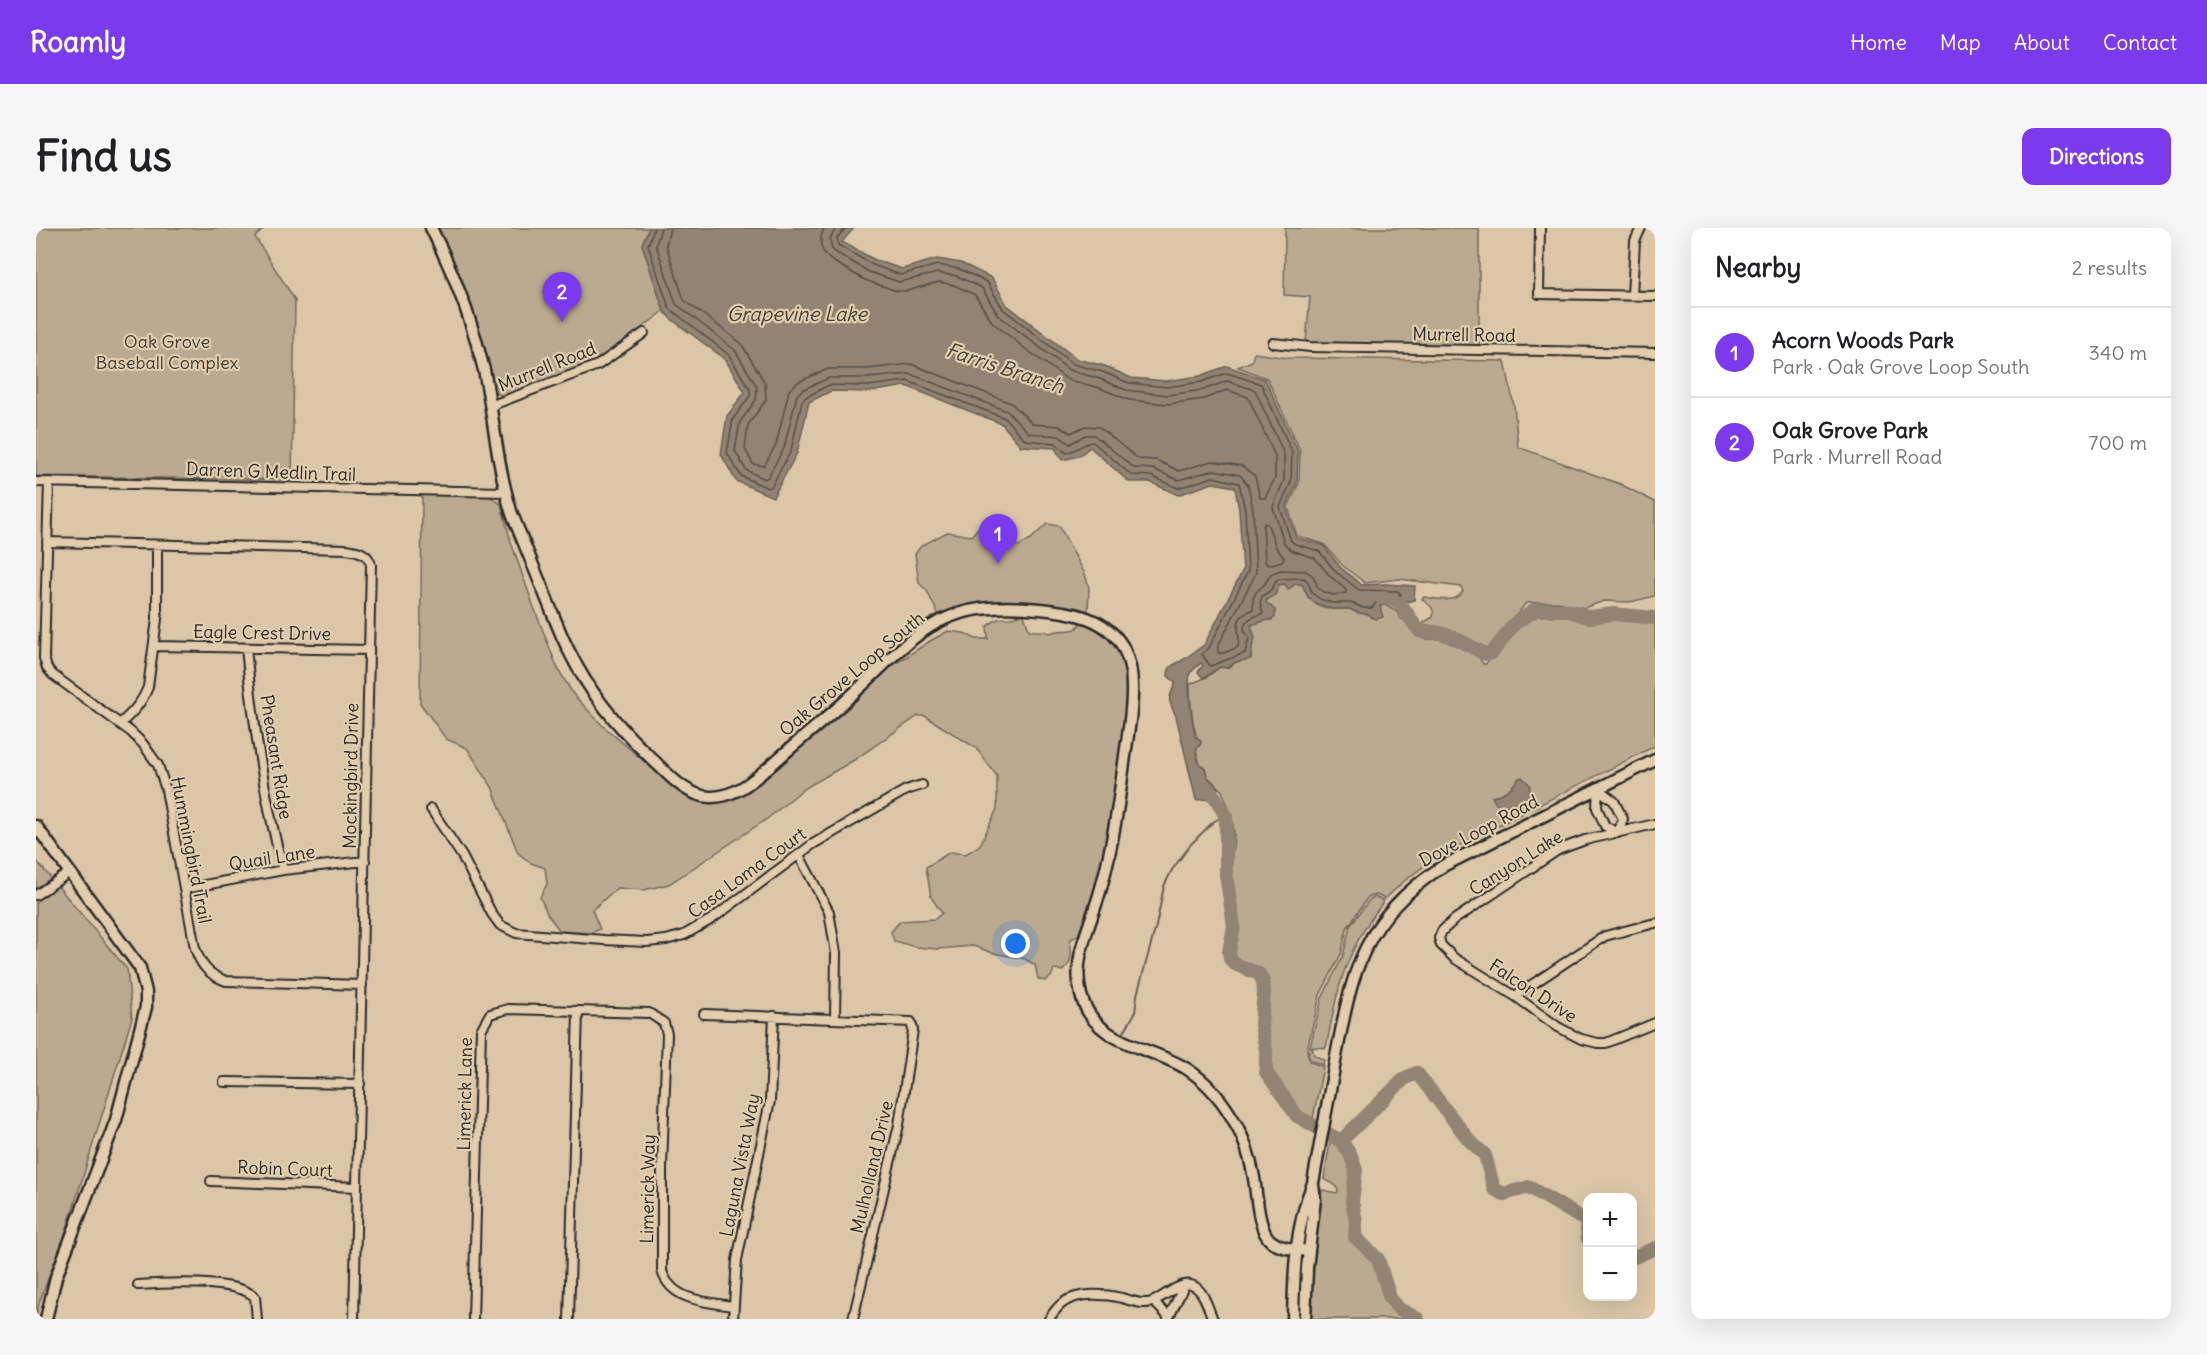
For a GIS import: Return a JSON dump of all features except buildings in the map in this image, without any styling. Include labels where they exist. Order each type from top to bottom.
[{"type":"street","name":"Oak Grove Loop South","points":[[431,228],[468,312],[482,361],[505,492],[560,630],[579,669],[609,712],[635,743],[683,788],[709,797],[726,795],[746,786],[842,704],[909,642],[946,618],[977,610],[1032,608],[1062,611],[1089,618],[1112,633],[1127,656],[1131,670],[1132,699],[1108,859],[1080,956],[1079,984],[1082,998],[1086,1009],[1102,1028],[1134,1046],[1180,1064],[1202,1079],[1230,1114],[1245,1143],[1265,1235],[1275,1244],[1308,1251]]},
{"type":"street","points":[[1540,228],[1539,294],[1655,296]]},
{"type":"street","points":[[1632,296],[1635,241],[1641,228]]},
{"type":"street","name":"Murrell Road","points":[[490,406],[598,365],[644,333]]},
{"type":"street","name":"Murrell Road","points":[[1274,343],[1310,347],[1655,353]]},
{"type":"street","name":"Darren G Medlin Trail","points":[[36,482],[505,492]]},
{"type":"street","name":"Hummingbird Trail","points":[[49,482],[44,658],[47,668],[53,675],[120,724],[142,744],[158,765],[163,777],[198,957],[203,967],[214,977],[226,981],[362,985]]},
{"type":"street","name":"Mockingbird Drive","points":[[47,542],[346,549],[366,554],[369,558],[371,565],[354,1319]]},
{"type":"street","points":[[120,724],[145,697],[148,687],[155,646],[156,545]]},
{"type":"street","name":"Eagle Crest Drive","points":[[155,646],[368,650]]},
{"type":"street","name":"Pheasant Ridge","points":[[246,648],[251,706],[262,777],[283,870]]},
{"type":"street","name":"Dove Loop Road","points":[[1293,1319],[1296,1250],[1306,1201],[1313,1184],[1348,995],[1359,961],[1384,917],[1420,882],[1443,866],[1655,760]]},
{"type":"street","name":"Casa Loma Court","points":[[431,809],[462,856],[492,914],[506,930],[516,933],[604,940],[666,940],[684,935],[712,919],[813,844],[856,817],[906,790],[922,785]]},
{"type":"street","points":[[1598,789],[1614,801],[1623,819],[1618,833],[1605,826],[1597,808],[1598,789]]},
{"type":"street","name":"Canyon Lake","points":[[1439,938],[1442,931],[1454,920],[1558,850],[1585,840],[1655,824]]},
{"type":"street","points":[[36,826],[140,968],[146,992],[146,1007],[116,1120],[56,1277],[46,1319]]},
{"type":"street","points":[[704,1014],[835,1018],[836,953],[829,912],[799,855]]},
{"type":"street","name":"Quail Lane","points":[[183,889],[283,870],[365,861]]},
{"type":"street","points":[[36,895],[70,872]]},
{"type":"street","points":[[1515,996],[1605,936],[1655,923]]},
{"type":"street","name":"Falcon Drive","points":[[1439,938],[1441,945],[1454,958],[1515,996],[1558,1027],[1590,1042],[1606,1043],[1655,1023]]},
{"type":"street","name":"Limerick Lane","points":[[473,1319],[479,1083],[483,1024],[490,1014],[507,1009],[649,1013],[664,1023]]},
{"type":"street","points":[[569,1319],[578,1012]]},
{"type":"street","name":"Laguna Vista Way","points":[[733,1319],[737,1260],[770,1101],[774,1016]]},
{"type":"street","name":"Mulholland Drive","points":[[835,1018],[911,1022],[913,1030],[899,1125],[853,1319]]},
{"type":"street","name":"Limerick Way","points":[[664,1023],[667,1034],[662,1166],[662,1271],[668,1284],[686,1296],[733,1306]]},
{"type":"street","points":[[224,1082],[360,1084]]},
{"type":"street","name":"Robin Court","points":[[211,1181],[357,1187]]},
{"type":"street","name":"Dove Loop Road","points":[[1305,1319],[1308,1251],[1315,1199],[1313,1184]]},
{"type":"street","points":[[138,1285],[182,1284],[244,1289],[255,1297],[257,1319]]},
{"type":"street","points":[[1049,1319],[1064,1301],[1086,1295],[1113,1296],[1135,1302],[1154,1302],[1165,1293],[1192,1285],[1202,1294],[1213,1319]]},
{"type":"street","points":[[1154,1302],[1168,1318],[1184,1286]]},
{"type":"green space","name":"Oak Grove Baseball Complex","points":[[36,228],[265,228],[255,237],[295,300],[292,480],[36,476]]},
{"type":"green space","points":[[438,228],[649,228],[642,244],[664,311],[591,364],[511,395],[499,395],[491,384],[465,293]]},
{"type":"green space","points":[[1285,228],[1479,228],[1479,350],[1315,344],[1306,341],[1310,297],[1284,295]]},
{"type":"green space","points":[[1254,353],[1288,358],[1505,361],[1514,406],[1518,447],[1620,484],[1655,502],[1655,596],[1630,602],[1604,601],[1584,608],[1558,602],[1526,603],[1490,648],[1484,648],[1455,632],[1422,626],[1424,622],[1433,617],[1431,606],[1422,599],[1424,597],[1446,600],[1456,598],[1463,591],[1461,587],[1399,579],[1365,583],[1342,565],[1324,544],[1297,536],[1288,507],[1299,483],[1300,450],[1267,378],[1238,367],[1252,361]]},
{"type":"green space","points":[[422,495],[489,496],[501,504],[511,542],[533,605],[557,667],[573,694],[602,725],[676,789],[695,799],[729,799],[756,785],[889,668],[948,631],[964,633],[976,639],[988,639],[987,627],[992,622],[1024,615],[1029,630],[1050,633],[1073,630],[1081,622],[1102,633],[1113,644],[1124,666],[1127,686],[1126,707],[1114,796],[1101,866],[1078,935],[1070,940],[1070,961],[1066,968],[1062,971],[1054,969],[1051,977],[1045,981],[1038,979],[1035,965],[1025,959],[993,953],[973,946],[938,949],[916,947],[894,941],[891,932],[900,921],[935,919],[942,913],[931,897],[926,867],[950,852],[966,854],[980,845],[997,809],[997,776],[976,748],[925,716],[918,716],[854,760],[802,790],[767,819],[669,884],[644,890],[617,888],[592,910],[600,929],[590,933],[560,931],[548,915],[540,897],[547,884],[545,868],[531,863],[518,853],[492,787],[467,748],[446,739],[420,703]]},
{"type":"green space","points":[[1047,524],[1059,526],[1085,574],[1089,587],[1088,611],[1013,602],[959,608],[938,614],[927,591],[919,583],[915,554],[921,546],[947,532],[971,536],[980,526],[998,533],[1000,540],[1019,546],[1031,539]]},
{"type":"green space","points":[[1283,583],[1291,587],[1295,584],[1302,584],[1308,597],[1317,605],[1332,609],[1350,609],[1367,614],[1372,618],[1380,606],[1385,605],[1406,621],[1416,636],[1425,639],[1440,639],[1477,654],[1483,664],[1497,654],[1514,631],[1530,619],[1543,614],[1569,615],[1601,621],[1620,616],[1655,622],[1655,746],[1433,859],[1385,899],[1377,895],[1368,897],[1347,928],[1341,954],[1320,995],[1307,1049],[1309,1061],[1323,1067],[1312,1124],[1293,1108],[1287,1094],[1269,1071],[1270,1051],[1265,1022],[1269,995],[1264,973],[1234,957],[1232,952],[1238,934],[1239,920],[1234,907],[1231,872],[1234,834],[1232,816],[1222,791],[1207,776],[1205,768],[1200,765],[1196,750],[1201,743],[1195,732],[1190,697],[1190,684],[1207,677],[1220,667],[1230,667],[1236,662],[1251,658],[1255,638],[1250,628],[1251,625],[1263,620],[1272,620],[1266,602]]},
{"type":"green space","points":[[36,860],[127,969],[132,1018],[64,1238],[40,1300],[36,1317]]},
{"type":"green space","points":[[1375,897],[1384,901],[1360,937],[1344,971],[1326,1048],[1312,1047],[1314,1055],[1324,1060],[1323,1065],[1311,1060],[1308,1055],[1322,998],[1343,956],[1350,926],[1370,899]]},
{"type":"green space","points":[[1331,1136],[1341,1141],[1354,1162],[1356,1170],[1352,1202],[1356,1221],[1355,1237],[1378,1259],[1390,1298],[1399,1309],[1418,1319],[1310,1319],[1311,1271],[1322,1190],[1337,1193],[1338,1190],[1334,1184],[1324,1179]]},
{"type":"water","name":"Grapevine Lake","points":[[649,228],[854,228],[842,242],[875,260],[902,269],[937,259],[961,263],[992,278],[1007,305],[1077,359],[1105,366],[1131,378],[1166,381],[1200,376],[1227,366],[1265,379],[1298,451],[1297,483],[1286,507],[1296,538],[1323,545],[1340,567],[1362,585],[1415,586],[1414,600],[1380,606],[1383,617],[1376,619],[1350,609],[1332,609],[1317,604],[1308,597],[1302,584],[1295,584],[1288,590],[1285,584],[1279,585],[1275,595],[1266,602],[1275,610],[1275,618],[1251,625],[1255,638],[1251,659],[1236,662],[1226,668],[1220,667],[1203,678],[1198,672],[1203,665],[1201,663],[1190,673],[1189,696],[1195,737],[1200,739],[1201,743],[1196,750],[1197,758],[1205,768],[1207,776],[1218,788],[1211,799],[1196,800],[1176,716],[1170,702],[1170,696],[1176,683],[1168,676],[1168,672],[1173,665],[1204,645],[1243,570],[1235,487],[1213,483],[1178,495],[1150,482],[1129,482],[1090,447],[1079,456],[1062,460],[1055,448],[1021,446],[1002,424],[906,386],[869,392],[831,391],[809,402],[797,453],[773,497],[736,481],[721,454],[727,416],[745,392],[725,359],[671,319],[664,311],[642,244]]},
{"type":"water","points":[[1522,777],[1530,785],[1529,797],[1505,807],[1496,804],[1492,797],[1507,790]]},
{"type":"waterway","points":[[1381,598],[1401,605],[1419,630],[1453,637],[1485,654],[1492,653],[1514,624],[1535,610],[1566,610],[1589,617],[1614,614],[1655,618]]},
{"type":"waterway","name":"Farris Branch","points":[[1202,783],[1215,797],[1226,817],[1226,875],[1234,926],[1229,952],[1230,959],[1235,964],[1259,974],[1263,981],[1261,1025],[1266,1050],[1266,1072],[1297,1116],[1341,1141],[1405,1078],[1417,1073],[1469,1140],[1485,1155],[1494,1189],[1504,1194],[1529,1187],[1583,1219]]},
{"type":"waterway","points":[[1124,1032],[1135,1013],[1137,995],[1156,926],[1164,886],[1172,870],[1191,844],[1213,822],[1225,815]]},
{"type":"waterway","points":[[1341,1141],[1350,1154],[1356,1170],[1352,1202],[1356,1221],[1355,1237],[1378,1259],[1390,1298],[1399,1309],[1418,1319]]},
{"type":"waterway","name":"Farris Branch","points":[[1637,1256],[1655,1248]]},
{"type":"place","name":"Oak Grove Park","points":[[562,322]]},
{"type":"place","name":"Acorn Woods Park","points":[[998,564]]}]
